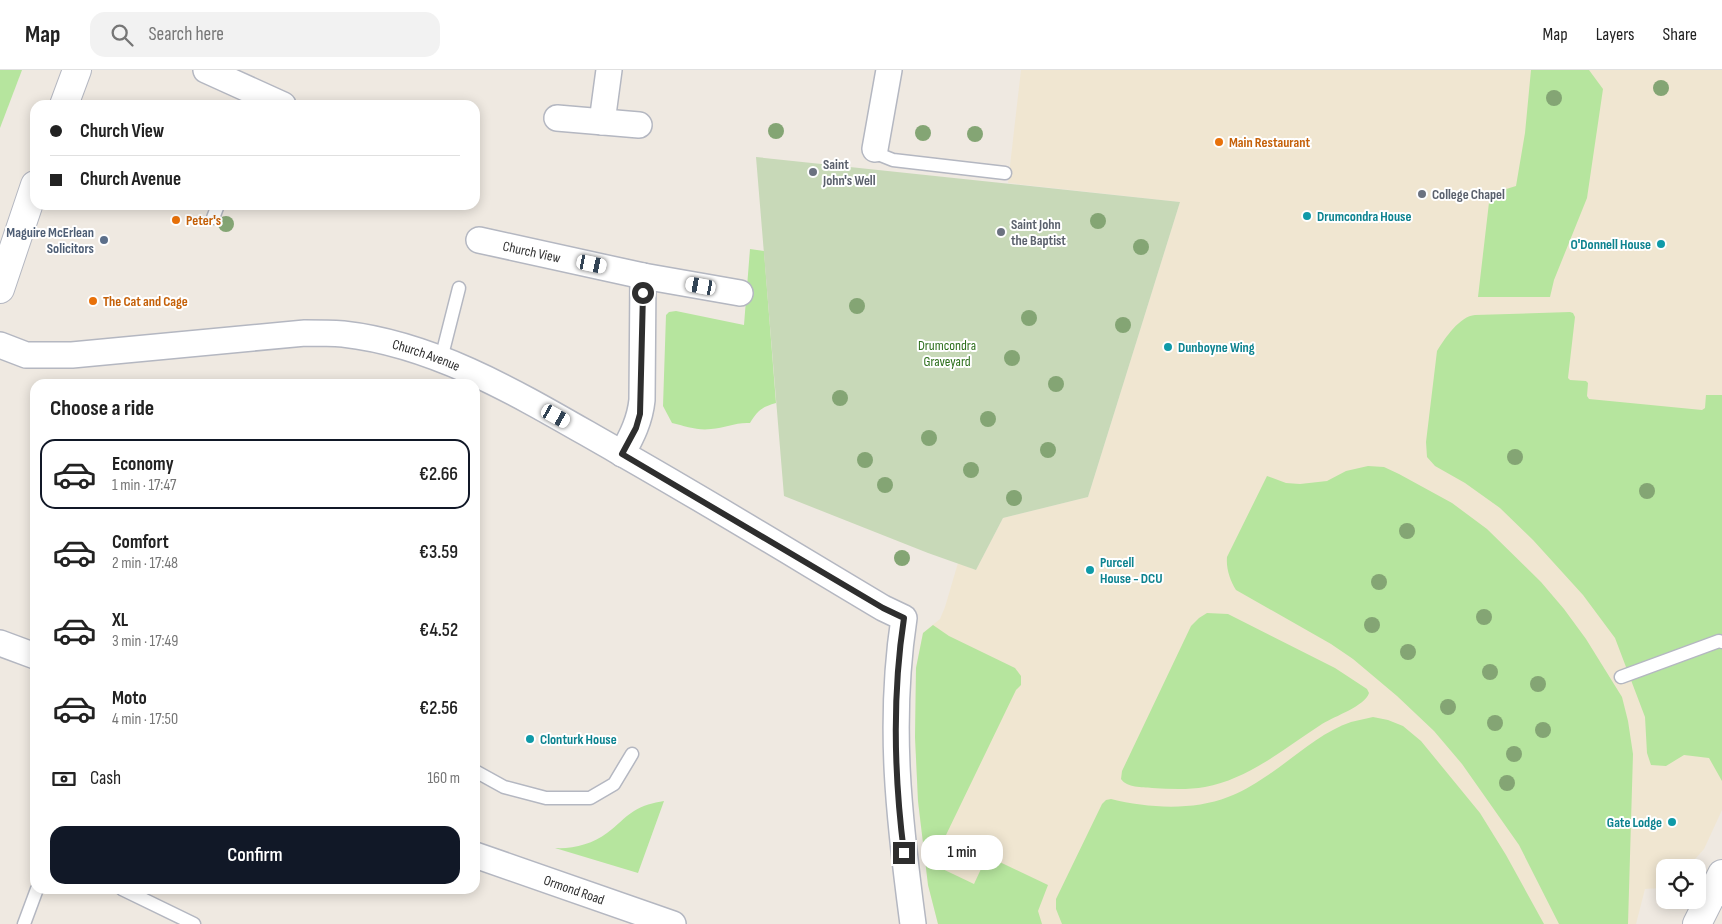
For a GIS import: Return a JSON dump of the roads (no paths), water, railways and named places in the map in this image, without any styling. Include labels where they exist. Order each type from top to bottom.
[{"type":"main road","points":[[66,100],[78,70]]},
{"type":"main road","points":[[0,289],[30,200]]},
{"type":"main road","points":[[1697,924],[1722,874]]},
{"type":"street","points":[[206,70],[267,100]]},
{"type":"street","points":[[602,122],[609,70]]},
{"type":"street","points":[[875,149],[889,70]]},
{"type":"street","points":[[557,118],[639,125]]},
{"type":"street","name":"Church View","points":[[479,240],[643,276],[740,293]]},
{"type":"street","points":[[622,454],[636,428],[642,400],[643,276]]},
{"type":"street","name":"Church Avenue","points":[[0,344],[26,355],[72,355],[305,333],[343,334],[392,344],[441,359],[482,377],[539,407],[875,603],[904,618],[898,658],[896,768],[901,835],[912,924]]},
{"type":"street","points":[[0,643],[30,654]]},
{"type":"street","name":"Ormond Road","points":[[480,857],[673,924]]},
{"type":"lane","points":[[875,149],[878,154],[892,160],[1006,173]]},
{"type":"lane","points":[[213,218],[216,210]]},
{"type":"lane","points":[[441,359],[459,288]]},
{"type":"lane","points":[[1621,677],[1720,641],[1722,642]]},
{"type":"lane","points":[[480,774],[504,787],[546,798],[590,798],[614,784],[632,754]]},
{"type":"lane","points":[[24,924],[35,894]]},
{"type":"lane","points":[[132,894],[194,924]]},
{"type":"place","name":"Main Restaurant","points":[[1219,142]]},
{"type":"place","name":"Saint John's Well","points":[[813,172]]},
{"type":"place","name":"College Chapel","points":[[1422,194]]},
{"type":"place","name":"Drumcondra House","points":[[1307,216]]},
{"type":"place","name":"Peter's","points":[[176,220]]},
{"type":"place","name":"Saint John the Baptist","points":[[1001,232]]},
{"type":"place","name":"Maguire McErlean Solicitors","points":[[104,240]]},
{"type":"place","name":"O'Donnell House","points":[[1661,244]]},
{"type":"place","name":"The Cat and Cage","points":[[93,301]]},
{"type":"place","name":"Dunboyne Wing","points":[[1168,347]]},
{"type":"place","name":"Purcell House - DCU","points":[[1090,570]]},
{"type":"place","name":"Clonturk House","points":[[530,739]]},
{"type":"place","name":"Gate Lodge","points":[[1672,822]]},
{"type":"park label","name":"Drumcondra Graveyard","points":[[947,354]]}]
